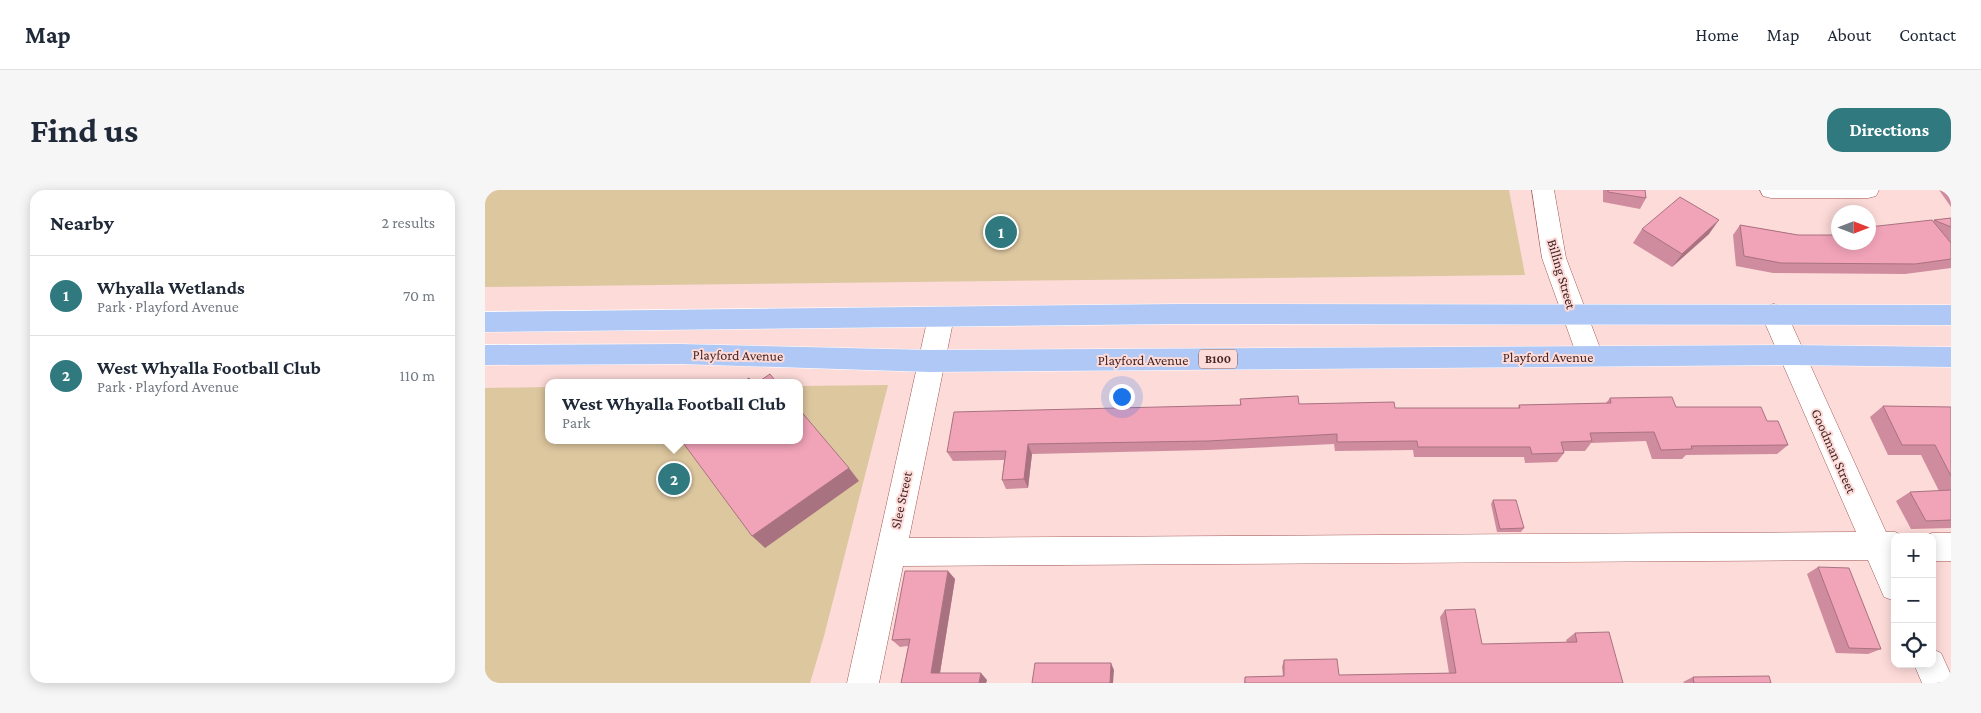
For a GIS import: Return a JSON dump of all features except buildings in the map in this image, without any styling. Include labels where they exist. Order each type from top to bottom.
[{"type":"highway","points":[[485,322],[1573,313],[1951,315]]},
{"type":"highway","name":"Playford Avenue","points":[[485,355],[689,354],[930,361],[1590,356],[1951,357]]},
{"type":"street","name":"Billing Street","points":[[1543,190],[1554,258],[1590,356]]},
{"type":"street","points":[[1771,190],[1868,190]]},
{"type":"street","name":"Goodman Street","points":[[1773,314],[1791,356],[1886,546],[1893,578]]},
{"type":"street","name":"Slee Street","points":[[863,683],[930,361],[941,317]]},
{"type":"street","points":[[890,552],[1886,546]]},
{"type":"street","points":[[1936,547],[1951,547]]},
{"type":"street","points":[[1932,668],[1938,683]]},
{"type":"shaded area","points":[[485,190],[1509,190],[1525,275],[485,287]]},
{"type":"shaded area","points":[[888,385],[824,636],[810,683],[485,683],[485,388],[545,387],[545,444],[803,444],[803,386]]},
{"type":"place","name":"Whyalla Wetlands","points":[[1001,232]]},
{"type":"place","name":"West Whyalla Football Club","points":[[674,479]]}]
